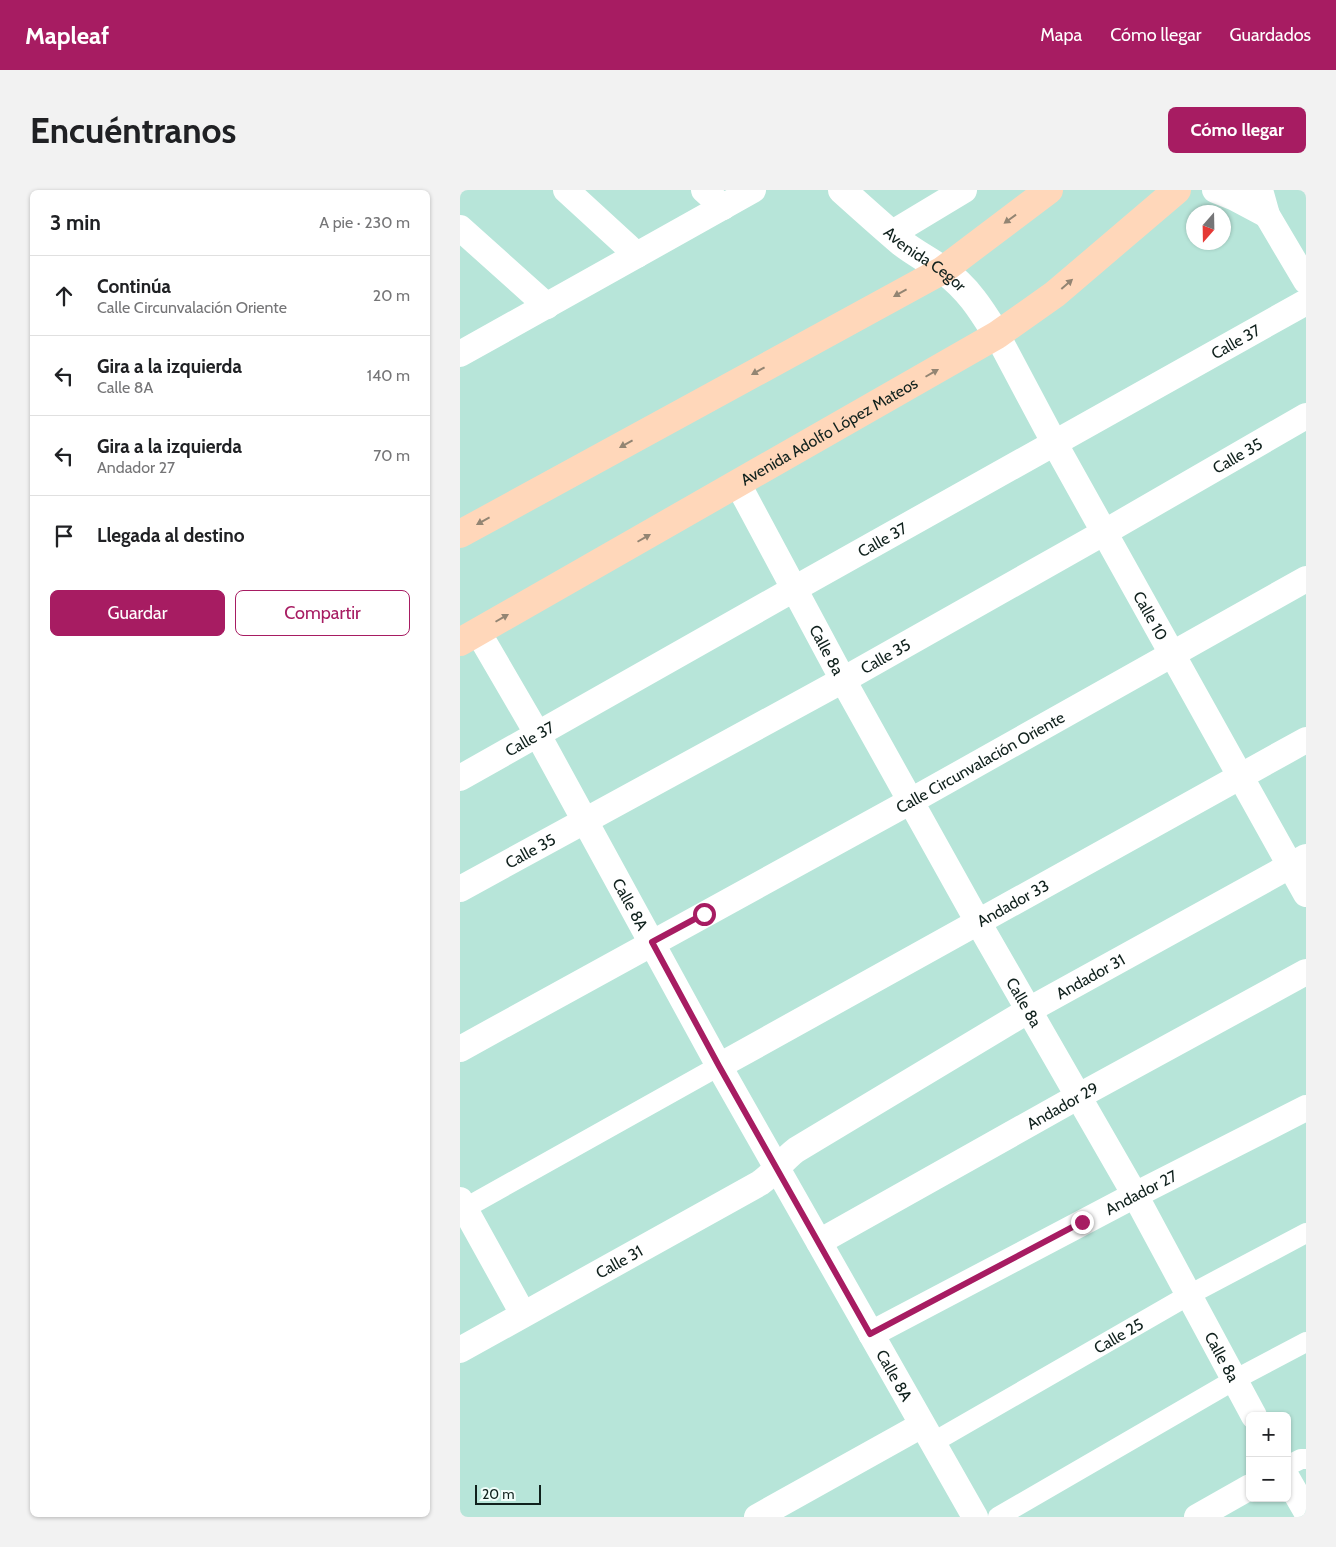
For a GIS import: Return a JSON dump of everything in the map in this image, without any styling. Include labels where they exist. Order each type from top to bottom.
[{"type":"main road","points":[[460,534],[943,270],[1049,190]]},
{"type":"main road","name":"Avenida Adolfo López Mateos","points":[[469,637],[997,335],[1055,294],[1177,190]]},
{"type":"street","points":[[566,190],[637,255]]},
{"type":"street","points":[[460,354],[637,255],[714,198],[753,190]]},
{"type":"street","name":"Avenida Cegor","points":[[842,190],[891,234],[921,257],[943,270],[969,293],[997,335]]},
{"type":"street","points":[[891,234],[964,190]]},
{"type":"street","points":[[1215,190],[1236,198],[1267,215]]},
{"type":"street","points":[[1260,190],[1267,215],[1306,281]]},
{"type":"street","points":[[460,228],[547,306]]},
{"type":"street","name":"Calle 37","points":[[460,778],[1306,302]]},
{"type":"street","name":"Calle 10","points":[[997,335],[1055,444],[1172,654],[1242,776],[1298,861],[1306,894]]},
{"type":"street","name":"Calle 35","points":[[460,889],[843,680],[1306,416]]},
{"type":"street","points":[[738,484],[794,589]]},
{"type":"street","name":"Calle Circunvalación Oriente","points":[[460,1049],[911,801],[1306,579]]},
{"type":"street","name":"Calle 8a","points":[[794,589],[978,922],[1135,1194],[1252,1412]]},
{"type":"street","name":"Calle 8A","points":[[469,637],[538,734],[719,1066],[975,1517]]},
{"type":"street","name":"Andador 33","points":[[719,1066],[1306,740]]},
{"type":"street","name":"Andador 31","points":[[776,1167],[796,1150],[1028,1010],[1298,861]]},
{"type":"street","name":"Andador 29","points":[[819,1242],[1079,1096],[1306,972]]},
{"type":"street","points":[[523,1314],[462,1206],[719,1066]]},
{"type":"street","name":"Andador 27","points":[[870,1334],[1135,1194],[1306,1108]]},
{"type":"street","name":"Calle 31","points":[[460,1350],[760,1183],[768,1178],[776,1167]]},
{"type":"street","name":"Calle 25","points":[[757,1517],[927,1434],[1306,1233]]},
{"type":"street","points":[[998,1517],[1236,1379],[1306,1342]]},
{"type":"street","points":[[1291,1464],[1301,1459],[1306,1459]]},
{"type":"street","points":[[1291,1485],[1306,1511]]},
{"type":"street","points":[[1197,1517],[1246,1489]]},
{"type":"route","points":[[704,914],[652,942],[719,1066],[870,1334],[1082,1222]]}]
